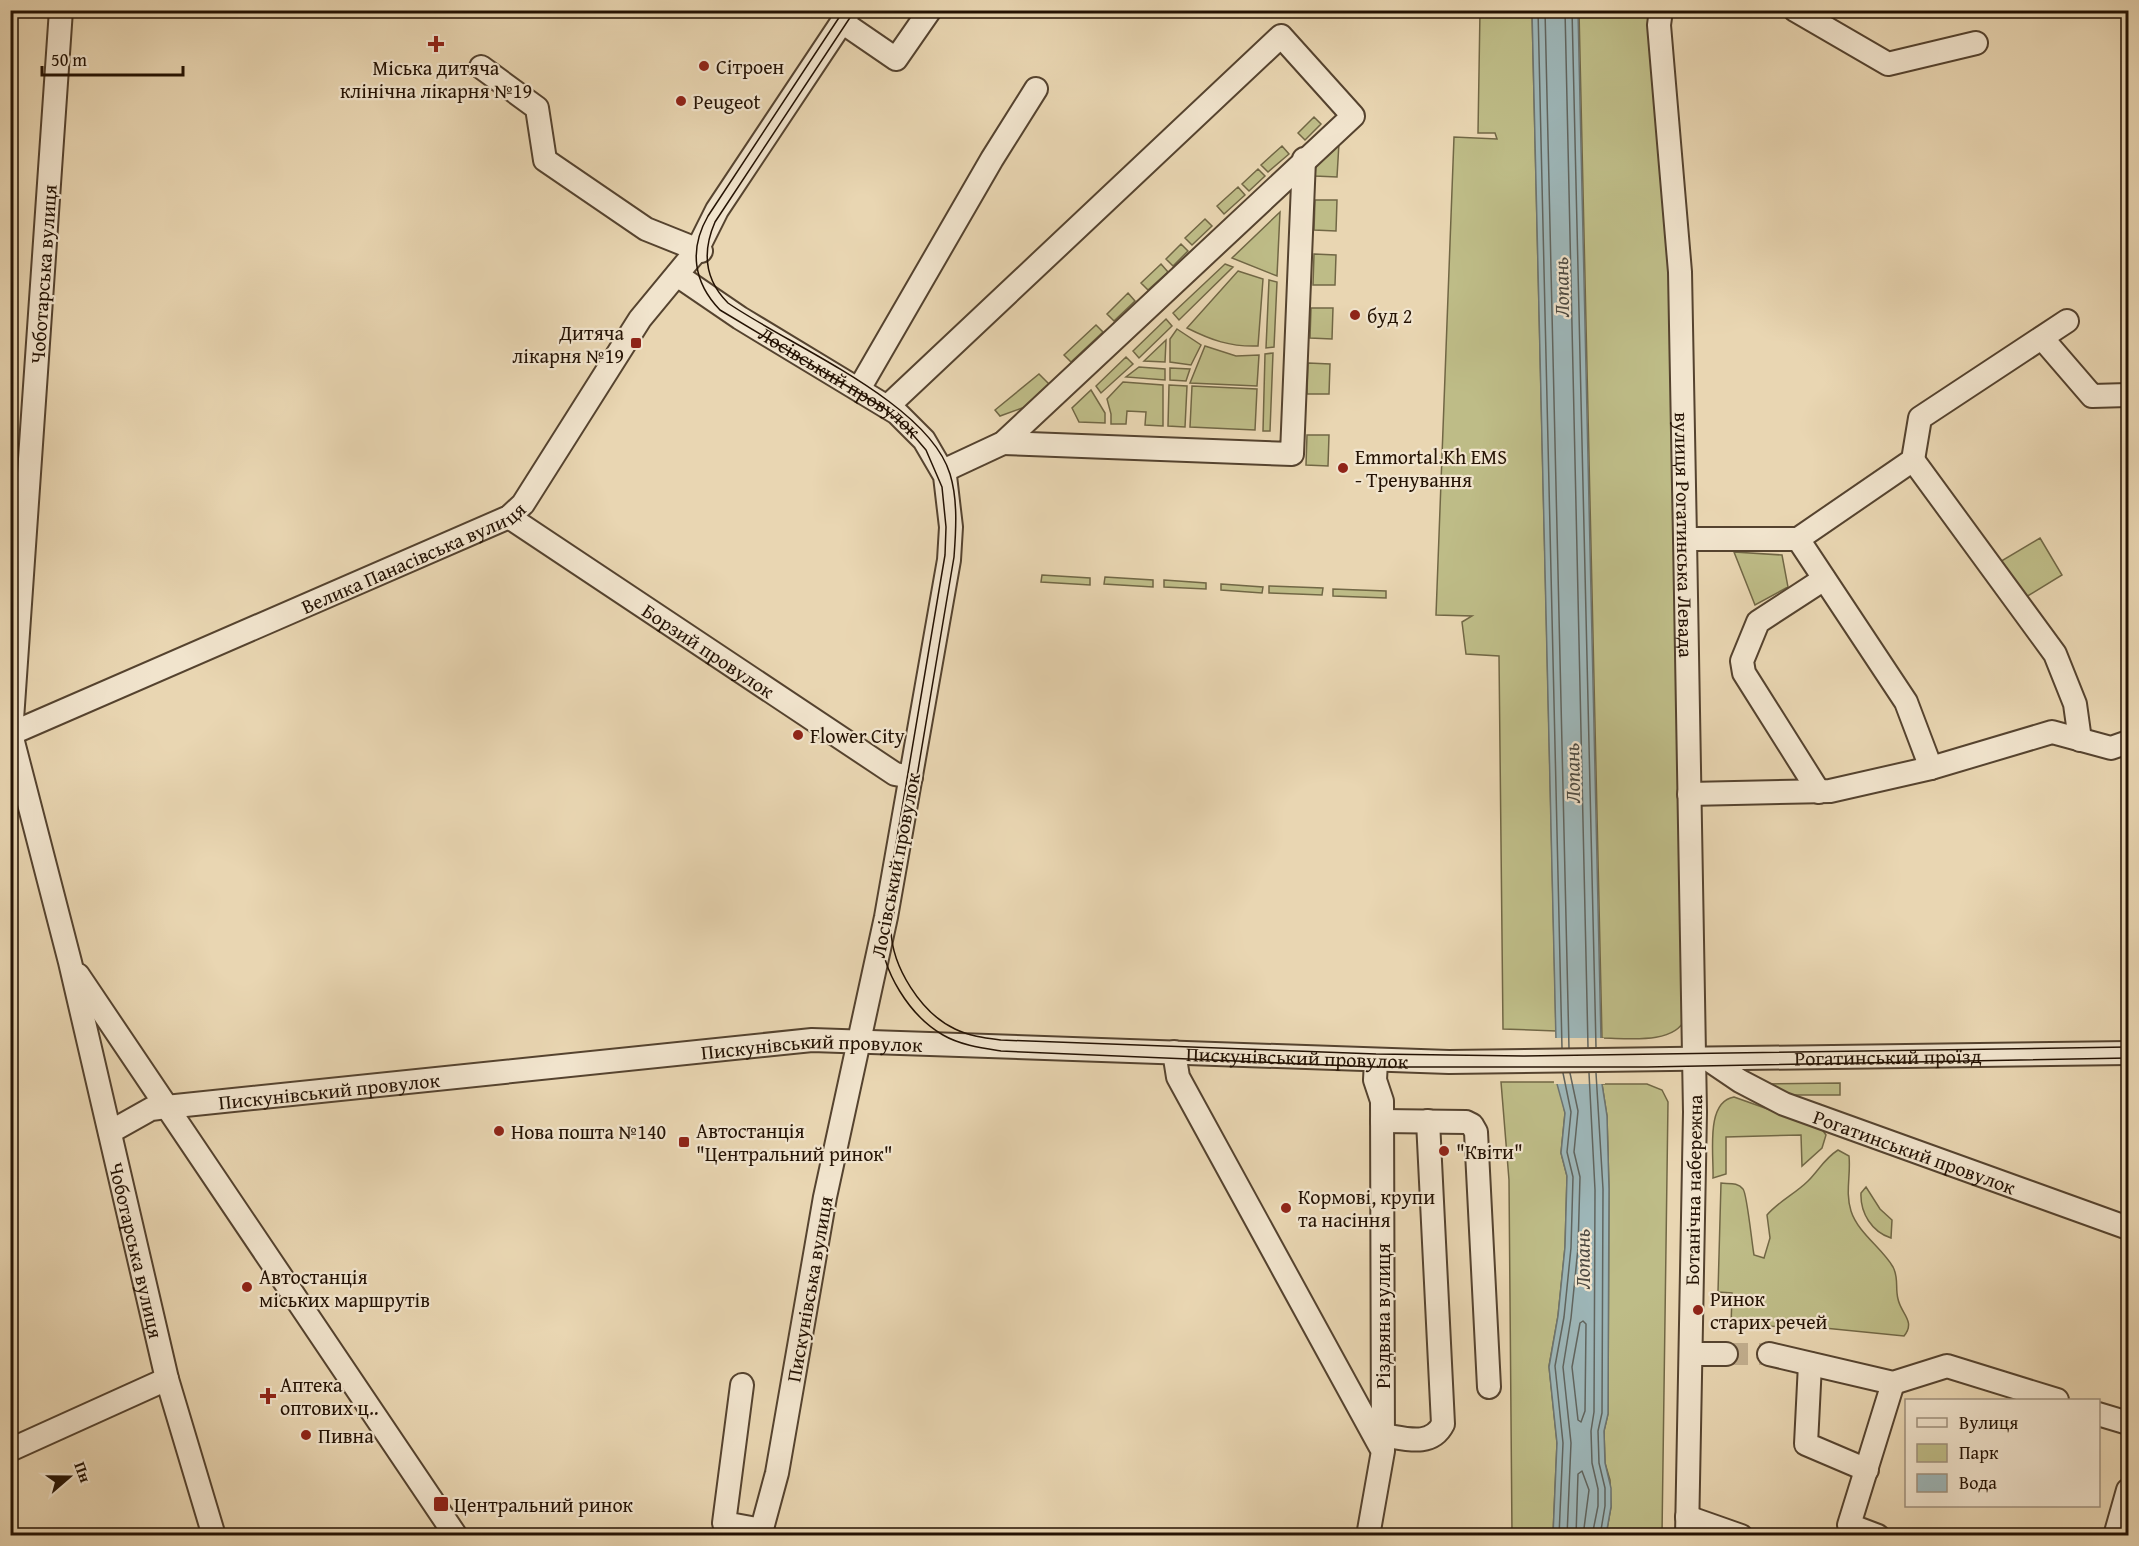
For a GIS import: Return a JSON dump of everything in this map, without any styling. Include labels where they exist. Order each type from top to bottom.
[{"type":"street","name":"Чоботарська вулиця","points":[[61,10],[11,734],[70,962],[167,1379],[214,1536]]},
{"type":"street","points":[[846,16],[896,59],[930,10]]},
{"type":"street","name":"вулиця Рогатинська Левада","points":[[1661,10],[1659,25],[1680,272],[1689,794],[1701,1060]]},
{"type":"street","points":[[1795,10],[1888,64],[1976,43]]},
{"type":"street","name":"Велика Панасівська вулиця","points":[[11,734],[509,517],[522,504],[640,320],[700,248],[717,210],[846,16]]},
{"type":"street","points":[[888,406],[1281,36],[1353,116],[1304,159],[1004,443],[942,471]]},
{"type":"street","points":[[480,68],[537,108],[545,160],[646,229],[700,248],[704,275],[718,302]]},
{"type":"street","points":[[859,389],[992,159],[1036,89]]},
{"type":"street","points":[[1004,443],[1292,454],[1304,159]]},
{"type":"street","name":"Лосівський провулок","points":[[677,275],[888,406],[916,430],[942,471],[950,500],[949,560],[911,777],[860,1043]]},
{"type":"street","points":[[1685,539],[1798,539],[1913,459],[1920,418],[2067,321]]},
{"type":"street","points":[[2042,338],[2092,396],[2128,395]]},
{"type":"street","points":[[1913,459],[2055,654],[2076,704],[2080,740]]},
{"type":"street","name":"Борзий провулок","points":[[509,517],[895,774],[911,777]]},
{"type":"street","points":[[1798,539],[1906,702],[1931,768]]},
{"type":"street","points":[[1819,792],[1744,673],[1743,661],[1758,622],[1824,579]]},
{"type":"street","points":[[1689,794],[1819,792],[1931,768],[2052,732],[2111,748],[2128,742]]},
{"type":"street","name":"Чоботарська вулиця","points":[[70,962],[456,1536]]},
{"type":"street","name":"Пискунівський провулок","points":[[111,1132],[152,1109],[166,1107],[812,1040],[1004,1045],[1376,1061],[1647,1061]]},
{"type":"street","name":"Пискунівська вулиця","points":[[761,1533],[777,1473],[825,1197],[860,1043]]},
{"type":"street","points":[[1174,1052],[1178,1077],[1383,1443],[1426,1440],[1435,1437],[1443,1424],[1428,1121]]},
{"type":"street","name":"Рогатинський проїзд","points":[[1647,1061],[2128,1053]]},
{"type":"street","name":"Рогатинський провулок","points":[[1701,1060],[1784,1104],[2128,1228]]},
{"type":"street","name":"Ботанічна набережна","points":[[1687,1527],[1701,1060]]},
{"type":"street","name":"Різдвяна вулиця","points":[[1368,1536],[1383,1443],[1382,1101],[1375,1080],[1376,1061]]},
{"type":"street","points":[[1382,1121],[1466,1122],[1472,1125],[1476,1132],[1489,1387]]},
{"type":"street","points":[[1691,1354],[1726,1354]]},
{"type":"street","points":[[1769,1354],[1893,1383],[1947,1366],[2051,1399]]},
{"type":"street","points":[[1810,1364],[1806,1444],[1867,1470]]},
{"type":"street","points":[[10,1450],[167,1379]]},
{"type":"street","points":[[1878,1536],[1848,1531],[1893,1383]]},
{"type":"street","points":[[742,1385],[724,1523],[761,1533]]},
{"type":"street","points":[[2100,1415],[2128,1423]]},
{"type":"street","points":[[2115,1536],[2128,1490]]},
{"type":"street","points":[[1687,1527],[1742,1536]]},
{"type":"green space","points":[[1480,11],[1532,11],[1556,1031],[1503,1029],[1499,656],[1466,654],[1462,622],[1472,616],[1436,615],[1454,137],[1497,139],[1495,133],[1478,133]]},
{"type":"green space","points":[[1579,11],[1660,11],[1669,214],[1685,1019],[1671,1033],[1636,1039],[1602,1038]]},
{"type":"green space","points":[[1314,117],[1321,124],[1305,140],[1298,133]]},
{"type":"green space","points":[[1339,143],[1337,177],[1315,176],[1316,162]]},
{"type":"green space","points":[[1282,146],[1289,154],[1268,172],[1261,165]]},
{"type":"green space","points":[[1258,169],[1265,176],[1249,191],[1242,184]]},
{"type":"green space","points":[[1238,187],[1245,195],[1224,214],[1217,206]]},
{"type":"green space","points":[[1315,200],[1337,200],[1336,231],[1314,230]]},
{"type":"green space","points":[[1280,212],[1277,276],[1232,258]]},
{"type":"green space","points":[[1205,219],[1212,226],[1192,245],[1185,238]]},
{"type":"green space","points":[[1181,244],[1188,251],[1173,266],[1166,259]]},
{"type":"green space","points":[[1314,254],[1336,255],[1335,285],[1313,285]]},
{"type":"green space","points":[[1161,264],[1168,272],[1148,290],[1141,283]]},
{"type":"green space","points":[[1225,264],[1233,267],[1179,320],[1173,313]]},
{"type":"green space","points":[[1238,271],[1263,279],[1258,346],[1221,342],[1187,328]]},
{"type":"green space","points":[[1269,280],[1277,282],[1274,347],[1266,348]]},
{"type":"green space","points":[[1128,293],[1135,301],[1114,321],[1107,314]]},
{"type":"green space","points":[[1311,308],[1333,308],[1332,339],[1310,338]]},
{"type":"green space","points":[[1166,319],[1172,326],[1139,358],[1133,351]]},
{"type":"green space","points":[[1096,325],[1103,332],[1071,362],[1064,355]]},
{"type":"green space","points":[[1177,329],[1201,345],[1191,365],[1170,362],[1170,339]]},
{"type":"green space","points":[[1166,340],[1165,362],[1144,361]]},
{"type":"green space","points":[[1205,346],[1236,356],[1259,355],[1257,386],[1190,383]]},
{"type":"green space","points":[[1273,353],[1270,431],[1263,431],[1265,354]]},
{"type":"green space","points":[[1126,357],[1133,364],[1101,393],[1096,386]]},
{"type":"green space","points":[[1308,363],[1330,364],[1329,394],[1307,394]]},
{"type":"green space","points":[[1139,367],[1165,369],[1165,380],[1126,377]]},
{"type":"green space","points":[[1170,368],[1190,369],[1186,381],[1170,380]]},
{"type":"green space","points":[[1039,374],[1049,384],[1025,407],[1000,416],[995,410]]},
{"type":"green space","points":[[1123,382],[1163,385],[1163,426],[1145,425],[1146,412],[1127,411],[1126,424],[1111,424],[1107,399]]},
{"type":"green space","points":[[1169,385],[1187,386],[1185,427],[1168,426]]},
{"type":"green space","points":[[1192,386],[1257,389],[1255,430],[1190,427]]},
{"type":"green space","points":[[1091,390],[1105,413],[1105,423],[1079,422],[1072,408]]},
{"type":"green space","points":[[1307,435],[1329,435],[1328,466],[1306,465]]},
{"type":"green space","points":[[2040,538],[2062,575],[2021,600],[1998,563]]},
{"type":"green space","points":[[1734,552],[1782,555],[1788,587],[1755,605]]},
{"type":"green space","points":[[1042,575],[1090,578],[1090,585],[1041,582]]},
{"type":"green space","points":[[1105,577],[1153,580],[1153,587],[1104,584]]},
{"type":"green space","points":[[1164,580],[1206,583],[1206,589],[1164,587]]},
{"type":"green space","points":[[1221,584],[1263,587],[1262,593],[1221,590]]},
{"type":"green space","points":[[1269,586],[1323,588],[1322,595],[1269,593]]},
{"type":"green space","points":[[1333,589],[1386,591],[1386,598],[1333,596]]},
{"type":"green space","points":[[1501,1082],[1559,1082],[1565,1113],[1561,1153],[1567,1176],[1565,1247],[1558,1316],[1549,1366],[1557,1443],[1553,1535],[1512,1535],[1509,1180]]},
{"type":"green space","points":[[1840,1083],[1840,1095],[1786,1095],[1763,1084]]},
{"type":"green space","points":[[1602,1084],[1647,1084],[1662,1090],[1668,1102],[1662,1535],[1606,1535],[1611,1507],[1610,1480],[1605,1463],[1604,1431],[1608,1414],[1609,1189],[1607,1116]]},
{"type":"green space","points":[[1734,1097],[1821,1128],[1826,1135],[1822,1148],[1802,1166],[1801,1135],[1726,1137],[1726,1174],[1713,1178],[1712,1143],[1715,1118],[1725,1101]]},
{"type":"green space","points":[[1838,1150],[1849,1156],[1848,1197],[1854,1219],[1883,1253],[1896,1275],[1898,1299],[1909,1326],[1904,1336],[1804,1326],[1731,1327],[1732,1293],[1718,1292],[1721,1183],[1736,1184],[1743,1189],[1754,1255],[1764,1258],[1770,1238],[1767,1215],[1803,1186]]},
{"type":"green space","points":[[1866,1187],[1880,1209],[1892,1220],[1891,1238],[1878,1231],[1868,1221],[1861,1200],[1861,1193]]},
{"type":"water","name":"Лопань","points":[[1532,11],[1578,11],[1602,1084],[1607,1116],[1609,1189],[1608,1414],[1604,1431],[1605,1463],[1611,1488],[1611,1507],[1606,1535],[1553,1535],[1557,1443],[1549,1367],[1558,1316],[1565,1247],[1567,1176],[1561,1153],[1565,1113],[1557,1084]]},
{"type":"pier","points":[[1553,1038],[1604,1038],[1605,1084],[1554,1084]]},
{"type":"tunnel","points":[[1726,1354],[1769,1354]]},
{"type":"tram line","points":[[844,10],[708,216],[698,241],[697,265],[704,288],[720,310],[884,408],[908,429],[926,450],[942,487],[946,527],[945,555],[881,932],[882,947],[892,977],[909,1004],[931,1027],[943,1035],[971,1046],[1001,1051],[1376,1067],[1647,1067],[2128,1058]]},
{"type":"tram line","points":[[855,10],[715,222],[707,255],[714,285],[728,303],[820,357],[886,400],[915,423],[937,448],[950,474],[955,505],[954,557],[891,930],[897,959],[903,973],[920,1000],[943,1022],[966,1033],[1001,1040],[1376,1054],[1523,1056],[2128,1047]]},
{"type":"place","name":"Міська дитяча клінічна лікарня №19","points":[[436,44]]},
{"type":"place","name":"Сітроен","points":[[704,66]]},
{"type":"place","name":"Peugeot","points":[[681,101]]},
{"type":"place","name":"буд 2","points":[[1355,315]]},
{"type":"place","name":"Дитяча лікарня №19","points":[[636,343]]},
{"type":"place","name":"Emmortal.Kh EMS - Тренування","points":[[1343,468]]},
{"type":"place","name":"Flower City","points":[[798,735]]},
{"type":"place","name":"Нова пошта №140","points":[[499,1131]]},
{"type":"place","name":"Автостанція \"Центральний ринок\"","points":[[684,1142]]},
{"type":"place","name":"\"Квіти\"","points":[[1444,1151]]},
{"type":"place","name":"Кормові, крупи та насіння","points":[[1286,1208]]},
{"type":"place","name":"Автостанція міських маршрутів","points":[[247,1287]]},
{"type":"place","name":"Ринок старих речей","points":[[1698,1310]]},
{"type":"place","name":"Аптека оптових ц‥","points":[[268,1396]]},
{"type":"place","name":"Пивна","points":[[306,1435]]},
{"type":"place","name":"Центральний ринок","points":[[441,1504]]}]
